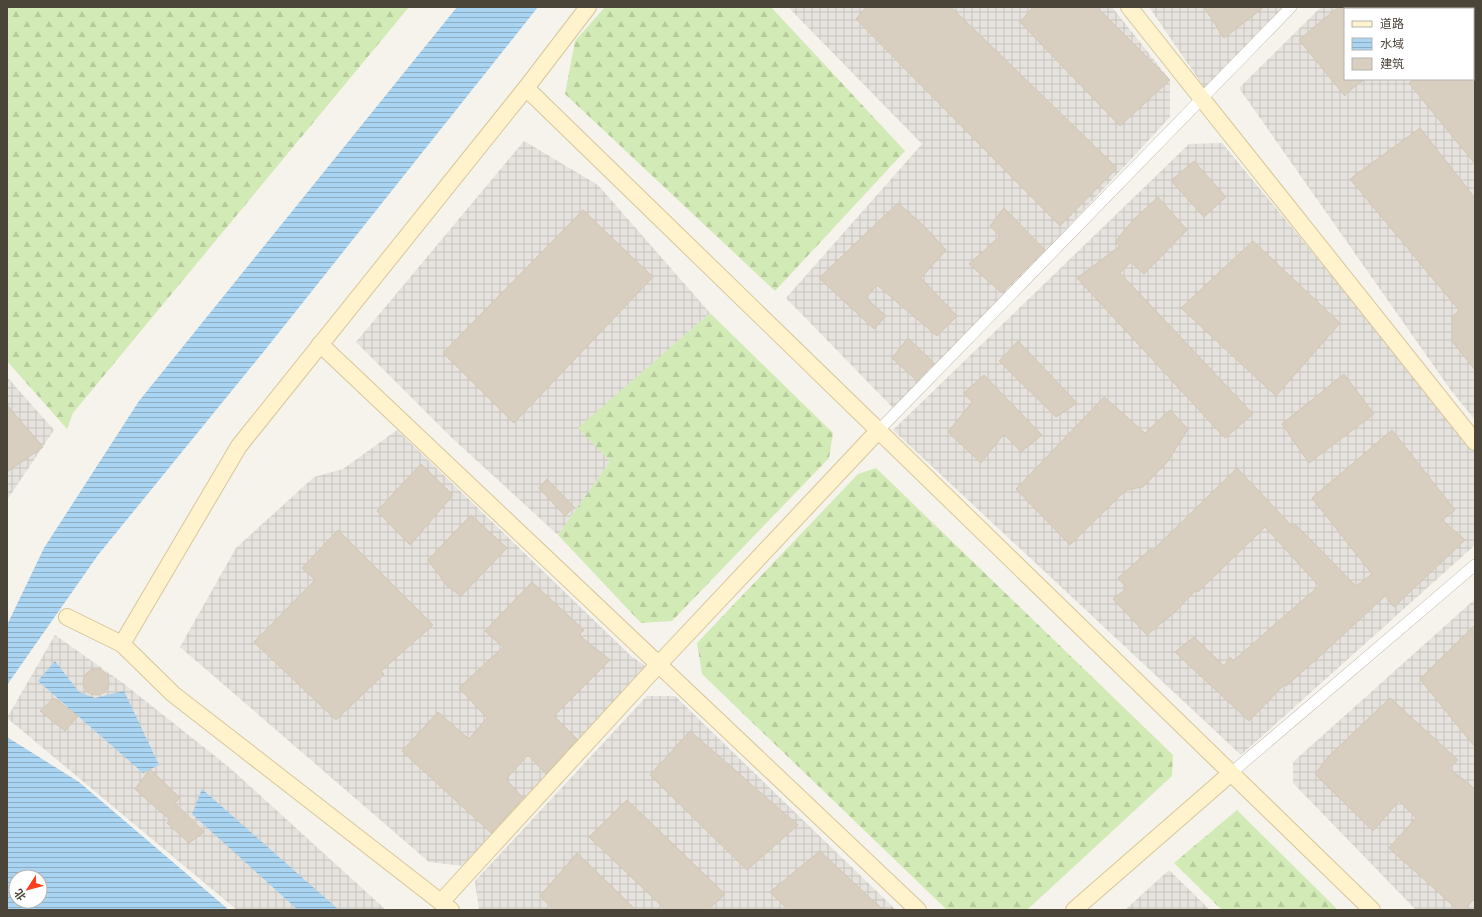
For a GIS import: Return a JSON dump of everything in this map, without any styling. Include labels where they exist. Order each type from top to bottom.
[{"type":"street","points":[[122,644],[239,446],[526,88],[588,7]]},
{"type":"street","points":[[1129,7],[1475,442]]},
{"type":"street","points":[[67,617],[122,644],[173,694],[446,906],[658,665],[878,431],[1291,7]]},
{"type":"street","points":[[526,88],[1230,774],[1372,910]]},
{"type":"street","points":[[320,344],[918,910]]},
{"type":"street","points":[[1074,910],[1230,774],[1475,565]]},
{"type":"shaded area","points":[[788,7],[1112,7],[1170,80],[1170,117],[897,412],[786,298],[922,144]]},
{"type":"shaded area","points":[[1149,7],[1288,7],[1208,93]]},
{"type":"shaded area","points":[[1321,7],[1475,7],[1475,420],[1450,389],[1239,88]]},
{"type":"shaded area","points":[[524,141],[598,185],[710,313],[579,428],[610,461],[558,535],[451,437],[356,342]]},
{"type":"shaded area","points":[[1222,143],[1475,449],[1475,545],[1241,755],[893,430],[1189,144]]},
{"type":"shaded area","points":[[7,377],[54,430],[7,500]]},
{"type":"shaded area","points":[[397,430],[630,655],[648,668],[473,867],[429,862],[180,647],[236,548],[314,477],[343,469]]},
{"type":"shaded area","points":[[1475,599],[1475,910],[1416,910],[1293,783],[1293,762]]},
{"type":"shaded area","points":[[55,635],[123,683],[230,768],[386,910],[237,910],[7,718]]},
{"type":"shaded area","points":[[647,696],[675,696],[896,910],[479,910],[475,881]]},
{"type":"shaded area","points":[[1169,870],[1210,910],[1125,910]]},
{"type":"green space","points":[[7,7],[409,7],[73,413],[67,429],[7,361]]},
{"type":"green space","points":[[605,7],[771,7],[905,151],[775,291],[565,94],[575,41]]},
{"type":"green space","points":[[710,313],[833,433],[829,458],[672,621],[641,623],[558,535],[610,461],[578,428]]},
{"type":"green space","points":[[876,468],[1173,755],[1172,776],[1027,910],[947,910],[702,674],[697,643],[858,474]]},
{"type":"green space","points":[[1237,810],[1338,910],[1222,910],[1174,863]]},
{"type":"water","points":[[457,7],[538,7],[265,350],[98,555],[7,685],[7,625],[44,548],[139,401]]},
{"type":"water","points":[[55,661],[79,692],[95,698],[124,691],[159,765],[143,773],[38,681]]},
{"type":"water","points":[[7,737],[79,782],[229,910],[7,910]]},
{"type":"water","points":[[202,789],[339,910],[298,910],[192,814]]},
{"type":"building","points":[[866,7],[951,7],[1117,168],[1060,226],[856,19]]},
{"type":"building","points":[[1033,7],[1097,7],[1170,80],[1120,126],[1020,22]]},
{"type":"building","points":[[1204,7],[1264,7],[1224,38]]},
{"type":"building","points":[[1338,7],[1345,7],[1344,80],[1364,80],[1345,94],[1345,96],[1299,40]]},
{"type":"building","points":[[1475,79],[1475,164],[1409,83],[1414,80]]},
{"type":"building","points":[[1420,128],[1475,198],[1475,370],[1452,341],[1452,317],[1459,310],[1350,179]]},
{"type":"building","points":[[1194,161],[1226,197],[1204,217],[1173,183],[1173,179]]},
{"type":"building","points":[[1158,197],[1187,230],[1144,274],[1131,262],[1120,273],[1253,414],[1225,438],[1077,278],[1120,246],[1115,242],[1134,219]]},
{"type":"building","points":[[898,203],[924,226],[946,250],[921,278],[957,316],[937,336],[877,285],[866,298],[886,316],[874,329],[819,278]]},
{"type":"building","points":[[1004,208],[1045,250],[1002,293],[969,264],[1000,236],[990,226]]},
{"type":"building","points":[[583,210],[653,277],[514,423],[443,353]]},
{"type":"building","points":[[1253,241],[1340,323],[1276,396],[1181,308]]},
{"type":"building","points":[[908,338],[934,363],[917,381],[892,358]]},
{"type":"building","points":[[1018,341],[1077,403],[1056,417],[999,361]]},
{"type":"building","points":[[1344,374],[1374,414],[1309,463],[1282,424]]},
{"type":"building","points":[[984,375],[1042,435],[1021,452],[1004,434],[981,463],[948,432],[972,402],[964,393]]},
{"type":"building","points":[[1104,397],[1145,433],[1170,410],[1188,429],[1168,461],[1143,487],[1126,490],[1070,545],[1016,489]]},
{"type":"building","points":[[7,405],[43,447],[7,472]]},
{"type":"building","points":[[1392,430],[1455,510],[1442,520],[1465,540],[1394,607],[1385,596],[1319,657],[1286,686],[1284,685],[1249,721],[1175,652],[1194,637],[1224,666],[1230,657],[1233,661],[1319,586],[1265,527],[1198,592],[1196,590],[1175,612],[1147,635],[1113,599],[1127,588],[1118,578],[1151,549],[1152,551],[1237,468],[1293,527],[1295,524],[1356,586],[1372,574],[1312,498]]},
{"type":"building","points":[[421,464],[453,495],[410,545],[377,511]]},
{"type":"building","points":[[547,479],[574,507],[565,516],[539,488]]},
{"type":"building","points":[[471,515],[507,548],[461,596],[447,586],[428,560]]},
{"type":"building","points":[[338,530],[433,625],[381,671],[384,674],[336,720],[254,642],[315,580],[302,568]]},
{"type":"building","points":[[532,582],[584,630],[579,635],[610,660],[554,716],[577,739],[546,774],[528,755],[506,779],[523,798],[491,833],[402,751],[438,712],[469,739],[487,718],[459,688],[503,647],[485,631]]},
{"type":"building","points":[[1475,625],[1475,747],[1420,679]]},
{"type":"building","points":[[96,669],[105,673],[109,682],[105,691],[96,695],[87,691],[83,682],[87,673]]},
{"type":"building","points":[[54,698],[78,716],[65,731],[40,711]]},
{"type":"building","points":[[1390,698],[1458,760],[1449,768],[1475,789],[1475,898],[1464,910],[1458,910],[1389,848],[1416,818],[1399,801],[1373,831],[1315,774],[1328,757]]},
{"type":"building","points":[[690,731],[798,825],[747,870],[650,775]]},
{"type":"building","points":[[150,769],[180,798],[175,803],[204,832],[189,843],[167,823],[170,820],[135,789]]},
{"type":"building","points":[[627,800],[725,894],[708,910],[666,910],[589,837]]},
{"type":"building","points":[[820,851],[884,910],[788,910],[770,892]]},
{"type":"building","points":[[577,853],[636,910],[554,910],[540,896]]}]
